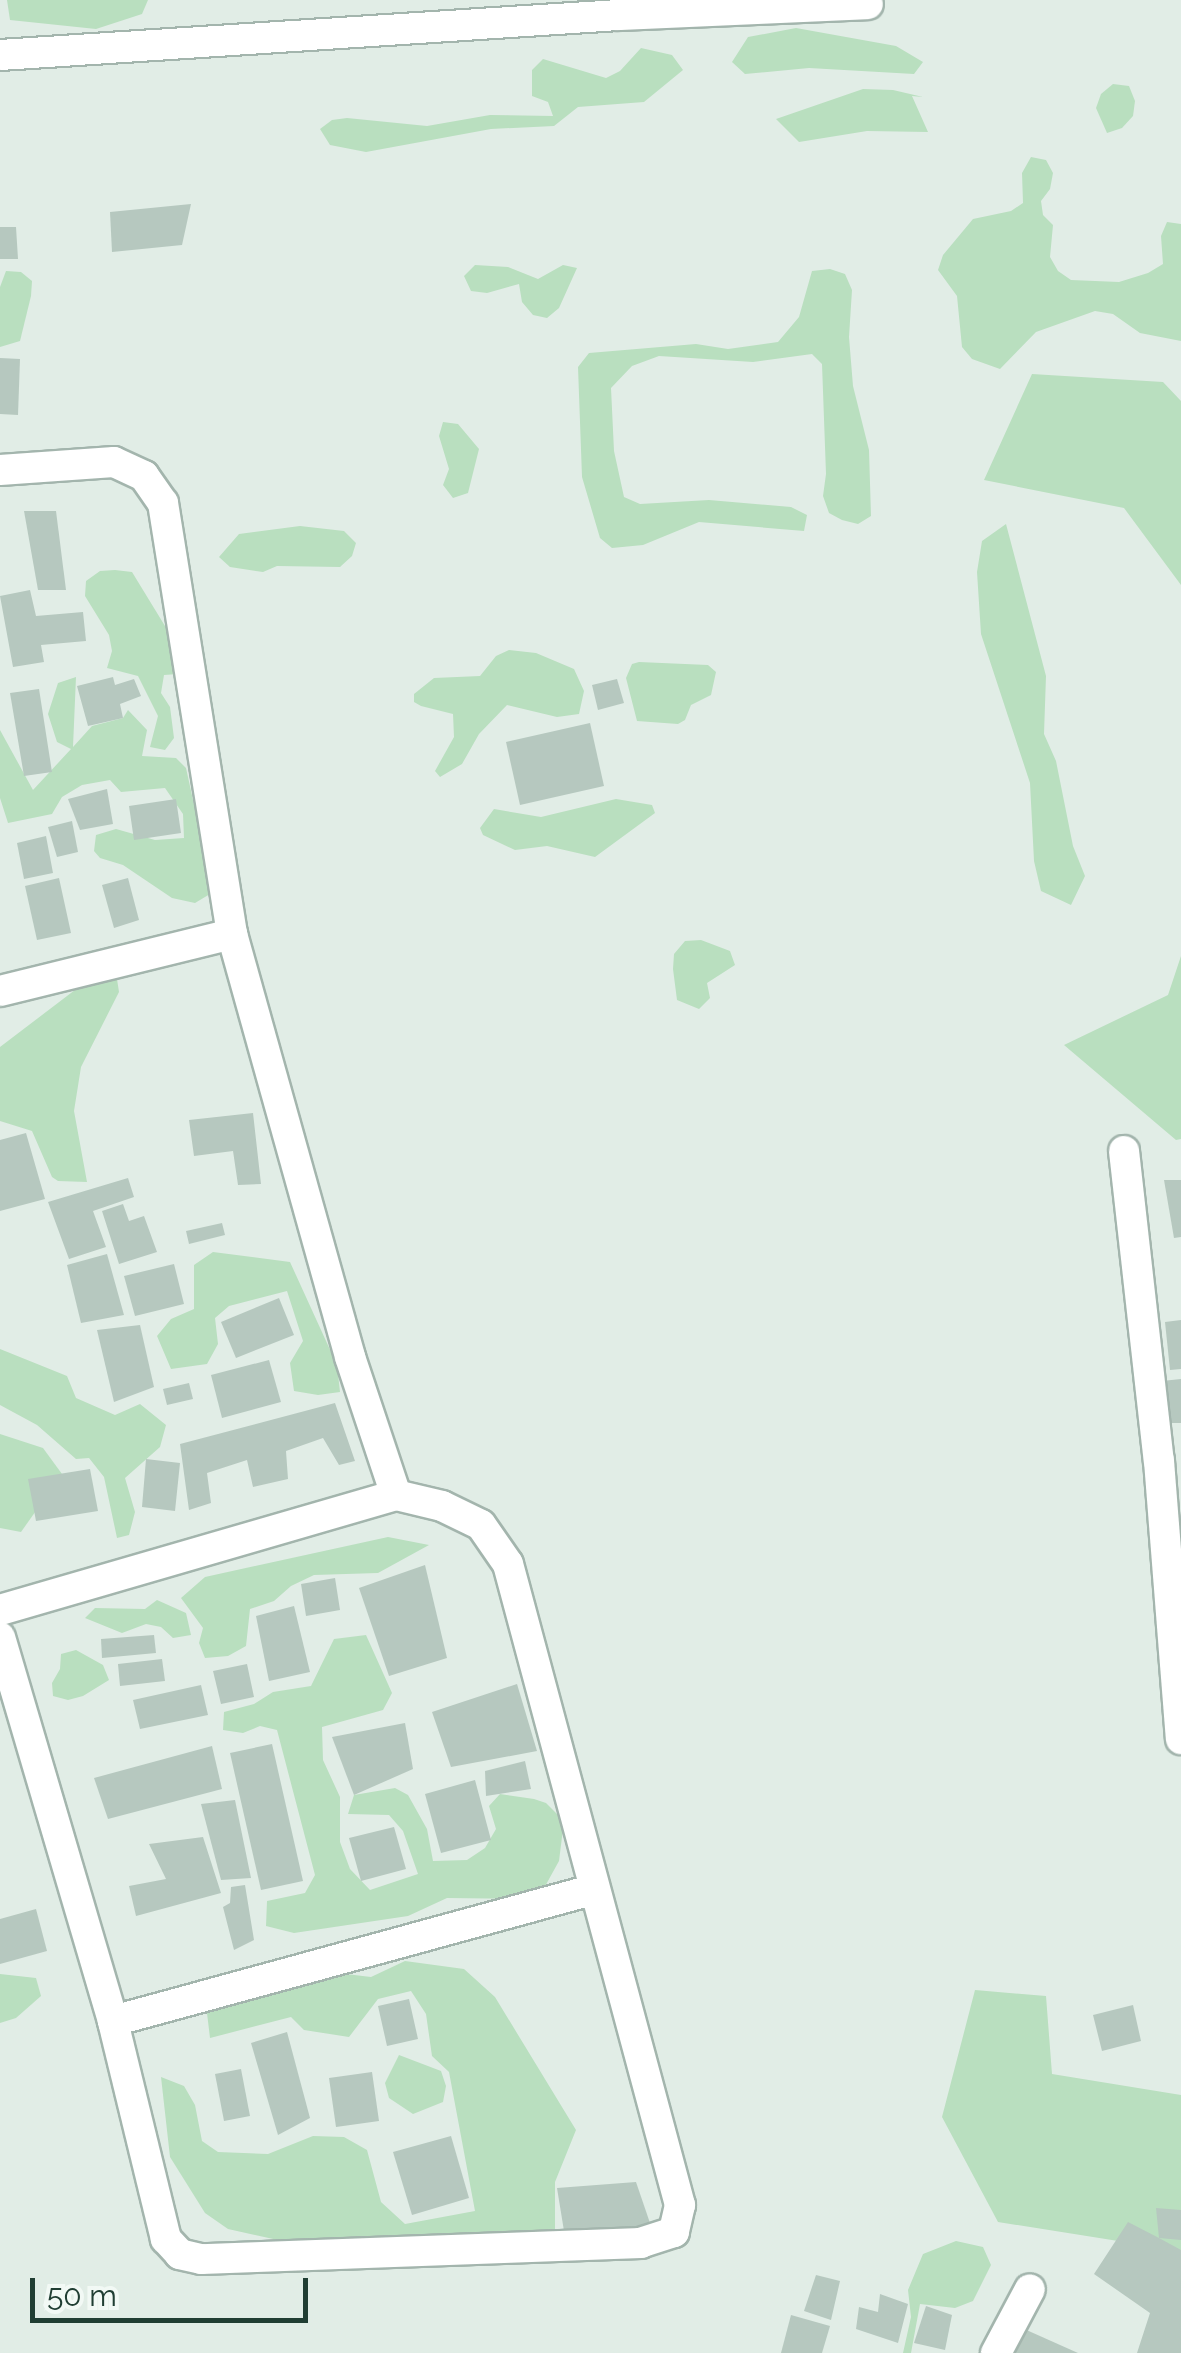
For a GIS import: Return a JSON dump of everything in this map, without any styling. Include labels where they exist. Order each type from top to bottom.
[{"type":"street","points":[[0,55],[617,7],[868,4]]},
{"type":"street","points":[[0,470],[114,462],[144,476],[163,503],[232,934],[350,1357],[396,1495]]},
{"type":"street","points":[[0,991],[232,934]]},
{"type":"street","points":[[1124,1152],[1170,1461],[1181,1739]]},
{"type":"street","points":[[0,1610],[396,1495],[442,1506],[480,1525],[508,1564],[680,2205],[674,2232],[641,2242],[201,2259],[180,2254],[166,2239],[114,2021],[0,1637]]},
{"type":"street","points":[[114,2021],[593,1890]]},
{"type":"street","points":[[996,2353],[1030,2288]]},
{"type":"green space","points":[[7,0],[148,0],[142,14],[96,29],[10,20]]},
{"type":"green space","points":[[796,28],[896,46],[923,62],[914,74],[809,68],[745,74],[732,62],[748,37]]},
{"type":"green space","points":[[641,48],[672,55],[683,70],[644,102],[578,107],[554,126],[491,129],[366,152],[330,145],[320,129],[332,120],[347,118],[427,126],[490,115],[553,116],[548,102],[532,96],[532,70],[543,59],[606,78],[620,71]]},
{"type":"green space","points":[[1113,84],[1129,86],[1135,101],[1133,116],[1122,128],[1107,133],[1096,108],[1101,94]]},
{"type":"green space","points":[[863,89],[923,97],[912,96],[928,132],[867,131],[799,142],[776,119]]},
{"type":"green space","points":[[1031,157],[1046,160],[1053,173],[1050,189],[1041,201],[1043,215],[1053,225],[1050,257],[1058,271],[1071,280],[1119,282],[1148,273],[1163,264],[1161,236],[1167,222],[1181,224],[1181,341],[1140,333],[1113,314],[1095,311],[1036,332],[1000,369],[972,359],[962,347],[957,296],[938,270],[943,255],[973,219],[1011,211],[1023,203],[1022,173]]},
{"type":"green space","points":[[475,265],[508,267],[538,279],[563,265],[577,268],[559,308],[547,318],[533,315],[522,302],[519,284],[487,293],[471,291],[464,276]]},
{"type":"green space","points":[[830,269],[845,274],[852,290],[849,337],[853,386],[869,450],[871,516],[858,524],[829,513],[823,496],[826,474],[822,364],[812,354],[753,362],[659,356],[632,366],[611,388],[614,451],[624,497],[640,504],[709,500],[791,507],[807,515],[804,531],[699,522],[643,545],[612,548],[600,538],[582,477],[578,367],[589,353],[696,344],[728,349],[778,342],[799,317],[812,271]]},
{"type":"green space","points":[[6,271],[21,272],[32,281],[31,296],[20,341],[0,347],[0,287]]},
{"type":"green space","points":[[1032,374],[1163,382],[1181,401],[1181,585],[1124,508],[984,480]]},
{"type":"green space","points":[[443,422],[458,424],[479,449],[468,493],[453,498],[443,485],[449,469],[439,436]]},
{"type":"green space","points":[[1006,524],[1046,676],[1044,734],[1056,761],[1073,846],[1085,876],[1071,905],[1041,891],[1034,861],[1030,783],[981,634],[977,572],[982,541]]},
{"type":"green space","points":[[300,526],[344,531],[356,543],[352,556],[340,567],[277,566],[263,572],[230,567],[219,557],[239,534]]},
{"type":"green space","points":[[100,571],[132,572],[187,662],[178,674],[164,675],[161,693],[170,707],[174,738],[165,750],[150,747],[158,716],[138,676],[107,668],[112,651],[109,635],[85,596],[86,581]]},
{"type":"green space","points":[[509,650],[536,653],[574,669],[584,691],[579,714],[557,717],[507,705],[479,734],[462,764],[440,777],[435,771],[454,737],[453,714],[421,706],[414,702],[414,694],[434,678],[480,676],[496,656]]},
{"type":"green space","points":[[632,664],[708,665],[716,672],[711,695],[691,705],[685,720],[678,724],[637,721],[626,678]]},
{"type":"green space","points":[[76,677],[73,747],[92,726],[123,718],[128,710],[147,730],[142,756],[176,758],[186,768],[209,873],[210,894],[195,903],[172,898],[94,851],[96,835],[116,829],[155,840],[184,838],[183,814],[165,788],[121,792],[110,780],[82,785],[62,797],[52,814],[8,823],[0,798],[0,730],[33,790],[71,749],[57,742],[48,714],[58,683]]},
{"type":"green space","points":[[616,799],[652,805],[655,813],[595,857],[547,846],[515,850],[483,835],[480,828],[494,809],[541,817]]},
{"type":"green space","points":[[701,940],[730,951],[735,965],[707,983],[710,998],[699,1009],[677,1000],[673,969],[674,954],[685,941]]},
{"type":"green space","points":[[1181,956],[1181,1139],[1176,1140],[1064,1045],[1168,995]]},
{"type":"green space","points":[[92,977],[117,979],[119,992],[81,1067],[74,1111],[87,1182],[58,1181],[52,1177],[32,1131],[0,1121],[0,1047]]},
{"type":"green space","points":[[213,1252],[290,1262],[337,1365],[340,1392],[318,1395],[294,1391],[290,1363],[303,1341],[287,1291],[229,1306],[215,1318],[218,1344],[207,1364],[171,1369],[157,1336],[171,1319],[194,1309],[194,1265]]},
{"type":"green space","points":[[0,1349],[67,1376],[76,1398],[115,1415],[140,1404],[166,1425],[160,1447],[125,1478],[135,1512],[129,1535],[117,1538],[104,1477],[89,1458],[76,1459],[37,1425],[0,1405]]},
{"type":"green space","points":[[0,1434],[43,1448],[62,1474],[21,1532],[0,1528]]},
{"type":"green space","points":[[388,1537],[429,1545],[378,1573],[314,1575],[291,1586],[274,1601],[250,1609],[246,1646],[228,1656],[205,1658],[199,1643],[203,1628],[181,1598],[205,1577]]},
{"type":"green space","points":[[157,1600],[186,1613],[191,1635],[173,1638],[161,1627],[146,1624],[122,1633],[85,1618],[95,1608],[145,1609]]},
{"type":"green space","points":[[366,1635],[392,1693],[383,1710],[322,1727],[323,1760],[340,1797],[340,1842],[350,1869],[370,1890],[418,1874],[403,1831],[389,1815],[348,1814],[354,1795],[395,1788],[408,1795],[427,1829],[433,1861],[467,1860],[485,1848],[496,1829],[489,1806],[500,1794],[534,1799],[546,1803],[564,1821],[559,1861],[538,1899],[447,1898],[408,1916],[294,1933],[266,1926],[267,1901],[305,1893],[315,1875],[277,1730],[260,1726],[243,1733],[223,1730],[224,1712],[254,1704],[273,1692],[311,1686],[334,1639]]},
{"type":"green space","points":[[76,1650],[103,1665],[109,1680],[83,1696],[68,1700],[53,1696],[52,1683],[60,1669],[61,1654]]},
{"type":"green space","points":[[405,1961],[464,1969],[495,1997],[576,2130],[555,2182],[555,2233],[361,2237],[314,2248],[228,2229],[205,2213],[170,2157],[161,2077],[184,2086],[195,2105],[202,2141],[218,2152],[268,2154],[313,2136],[344,2137],[367,2150],[381,2202],[405,2224],[475,2211],[449,2072],[432,2056],[426,2014],[411,1991],[378,1999],[349,2037],[304,2030],[291,2017],[210,2038],[207,2013],[278,1993],[300,1980],[346,1974],[371,1977]]},
{"type":"green space","points":[[0,1974],[36,1978],[41,1996],[16,2018],[0,2023]]},
{"type":"green space","points":[[975,1990],[1046,1996],[1052,2074],[1181,2095],[1181,2251],[998,2222],[942,2117]]},
{"type":"green space","points":[[399,2055],[441,2071],[446,2086],[443,2102],[413,2114],[389,2098],[385,2083]]},
{"type":"green space","points":[[956,2241],[983,2247],[991,2265],[973,2301],[955,2308],[920,2304],[911,2353],[903,2353],[911,2317],[908,2290],[923,2254]]},
{"type":"building","points":[[191,204],[182,245],[112,252],[110,212]]},
{"type":"building","points":[[0,227],[16,227],[18,259],[0,259]]},
{"type":"building","points":[[0,358],[20,359],[18,415],[0,414]]},
{"type":"building","points":[[24,511],[56,511],[66,590],[38,590]]},
{"type":"building","points":[[30,590],[36,616],[83,612],[86,641],[41,645],[44,662],[13,667],[0,596]]},
{"type":"building","points":[[113,677],[115,685],[134,679],[141,696],[120,704],[123,718],[88,726],[77,686]]},
{"type":"building","points":[[617,679],[624,703],[598,710],[592,685]]},
{"type":"building","points":[[39,689],[52,772],[24,776],[10,693]]},
{"type":"building","points":[[590,723],[604,786],[520,805],[506,742]]},
{"type":"building","points":[[107,789],[113,824],[80,830],[68,799]]},
{"type":"building","points":[[176,799],[181,833],[134,840],[129,806]]},
{"type":"building","points":[[72,821],[78,852],[57,857],[48,827]]},
{"type":"building","points":[[46,836],[53,873],[24,879],[17,843]]},
{"type":"building","points":[[59,878],[71,933],[37,940],[25,886]]},
{"type":"building","points":[[128,878],[139,920],[114,928],[102,885]]},
{"type":"building","points":[[253,1113],[261,1184],[238,1185],[233,1151],[194,1156],[189,1120]]},
{"type":"building","points":[[26,1133],[45,1199],[0,1211],[0,1140]]},
{"type":"building","points":[[128,1178],[134,1197],[93,1211],[106,1247],[69,1259],[48,1202]]},
{"type":"building","points":[[1164,1180],[1181,1180],[1181,1237],[1174,1238]]},
{"type":"building","points":[[123,1204],[129,1221],[144,1216],[157,1252],[119,1264],[102,1211]]},
{"type":"building","points":[[222,1223],[225,1235],[189,1244],[186,1231]]},
{"type":"building","points":[[107,1254],[124,1315],[81,1323],[67,1265]]},
{"type":"building","points":[[174,1264],[184,1304],[135,1316],[124,1276]]},
{"type":"building","points":[[279,1298],[294,1335],[236,1358],[221,1322]]},
{"type":"building","points":[[1181,1320],[1181,1369],[1170,1370],[1165,1322]]},
{"type":"building","points":[[140,1325],[154,1387],[114,1402],[97,1330]]},
{"type":"building","points":[[269,1360],[281,1402],[222,1418],[211,1375]]},
{"type":"building","points":[[1181,1379],[1181,1423],[1170,1423],[1162,1381]]},
{"type":"building","points":[[189,1383],[193,1399],[167,1405],[163,1389]]},
{"type":"building","points":[[335,1403],[355,1461],[339,1465],[323,1438],[286,1451],[288,1479],[253,1487],[247,1460],[207,1473],[211,1503],[189,1510],[180,1444]]},
{"type":"building","points":[[146,1459],[180,1463],[175,1511],[142,1507]]},
{"type":"building","points":[[90,1469],[98,1511],[36,1521],[28,1479]]},
{"type":"building","points":[[425,1565],[447,1658],[389,1676],[359,1588]]},
{"type":"building","points":[[335,1578],[340,1610],[306,1616],[301,1584]]},
{"type":"building","points":[[294,1606],[310,1672],[269,1681],[256,1616]]},
{"type":"building","points":[[154,1635],[156,1653],[102,1658],[101,1639]]},
{"type":"building","points":[[162,1659],[165,1681],[120,1686],[118,1664]]},
{"type":"building","points":[[247,1664],[254,1697],[221,1704],[213,1671]]},
{"type":"building","points":[[517,1684],[537,1751],[451,1767],[432,1712]]},
{"type":"building","points":[[201,1685],[208,1715],[140,1729],[133,1700]]},
{"type":"building","points":[[405,1723],[413,1769],[354,1795],[332,1737]]},
{"type":"building","points":[[272,1744],[303,1881],[261,1890],[230,1753]]},
{"type":"building","points":[[212,1746],[222,1789],[108,1819],[94,1778]]},
{"type":"building","points":[[525,1761],[531,1789],[486,1796],[485,1771]]},
{"type":"building","points":[[475,1780],[491,1840],[441,1853],[425,1794]]},
{"type":"building","points":[[235,1800],[251,1878],[221,1880],[201,1804]]},
{"type":"building","points":[[394,1827],[406,1869],[361,1881],[349,1838]]},
{"type":"building","points":[[203,1837],[221,1893],[136,1916],[129,1886],[166,1879],[149,1844]]},
{"type":"building","points":[[245,1885],[254,1940],[234,1950],[223,1907],[230,1903],[231,1887]]},
{"type":"building","points":[[36,1909],[47,1951],[0,1964],[0,1919]]},
{"type":"building","points":[[409,1999],[418,2039],[387,2046],[378,2006]]},
{"type":"building","points":[[1133,2005],[1141,2041],[1102,2051],[1093,2015]]},
{"type":"building","points":[[287,2032],[310,2118],[278,2135],[251,2043]]},
{"type":"building","points":[[241,2069],[250,2116],[224,2121],[215,2074]]},
{"type":"building","points":[[372,2072],[379,2121],[336,2127],[329,2078]]},
{"type":"building","points":[[451,2136],[469,2198],[412,2215],[393,2152]]},
{"type":"building","points":[[636,2182],[651,2226],[564,2231],[557,2188]]},
{"type":"building","points":[[1156,2208],[1181,2210],[1181,2240],[1159,2238]]},
{"type":"building","points":[[1128,2222],[1181,2250],[1181,2353],[1137,2353],[1150,2313],[1094,2274]]},
{"type":"building","points":[[816,2275],[840,2281],[831,2320],[804,2311]]},
{"type":"building","points":[[880,2294],[908,2304],[898,2343],[856,2329],[859,2307],[878,2312]]},
{"type":"building","points":[[926,2306],[952,2315],[945,2350],[914,2343]]},
{"type":"building","points":[[791,2315],[830,2326],[822,2353],[781,2353]]},
{"type":"building","points":[[1022,2328],[1078,2353],[1010,2353]]}]
